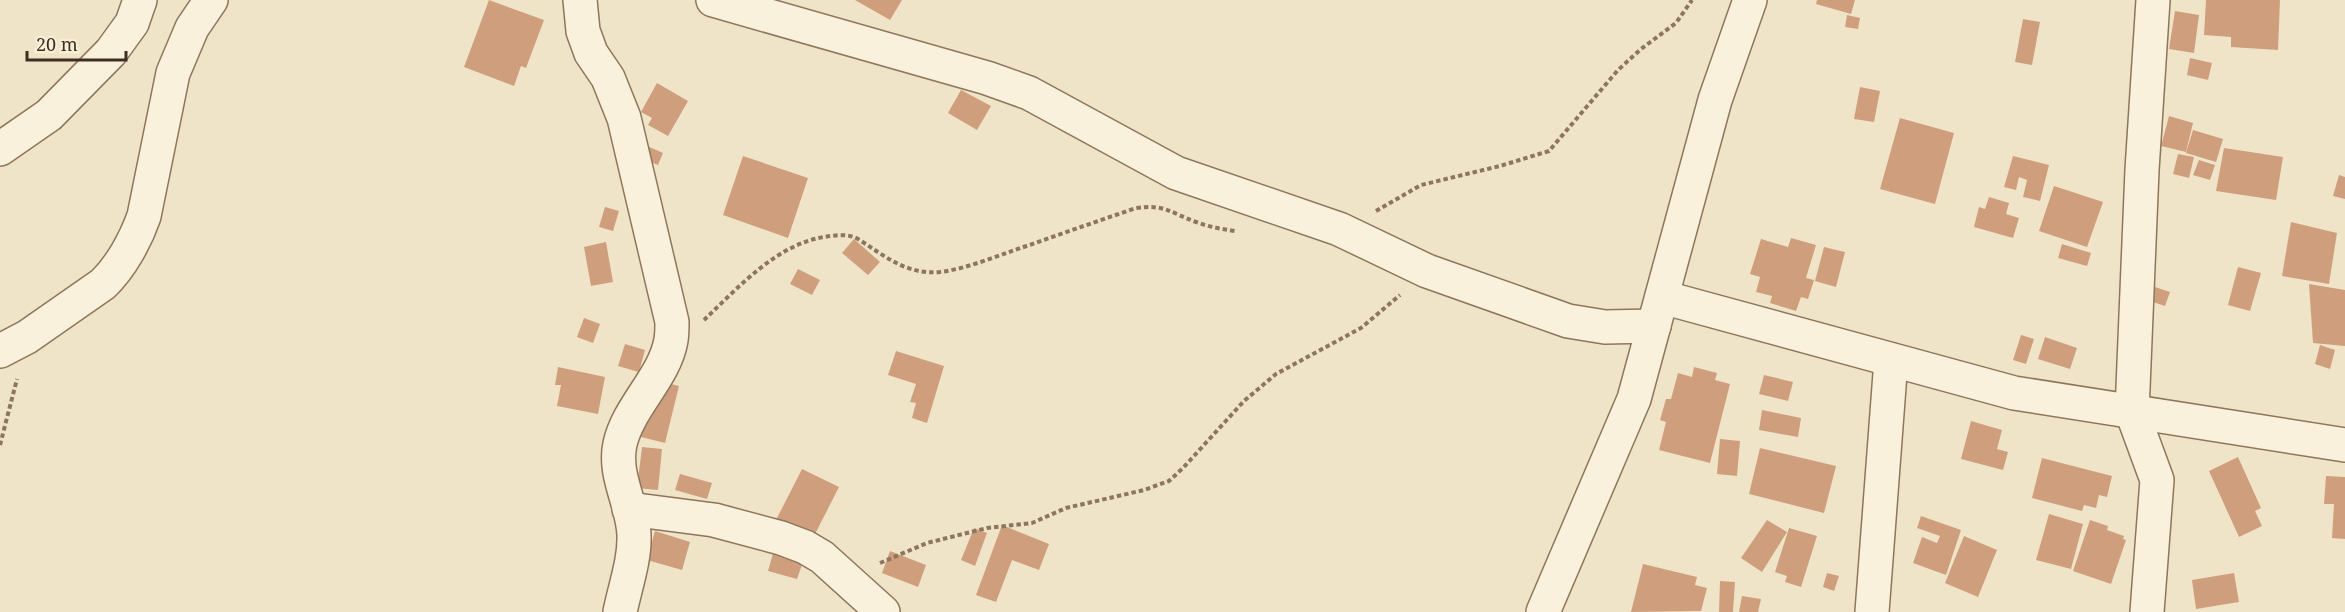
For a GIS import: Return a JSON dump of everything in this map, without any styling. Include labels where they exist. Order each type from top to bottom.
[{"type":"street","points":[[0,149],[49,115],[111,52],[132,23],[140,0]]},
{"type":"street","points":[[14,344],[111,276],[140,228],[173,72],[192,28],[211,0]]},
{"type":"street","points":[[579,0],[583,31],[591,53],[608,78],[624,118],[672,322],[667,356],[626,426],[620,443],[620,467],[634,535],[633,552],[620,612]]},
{"type":"street","points":[[713,0],[987,78],[1029,93],[1176,173],[1339,229],[1427,271],[1568,321],[1605,327],[1658,311],[1890,360],[2014,393],[2345,445]]},
{"type":"street","points":[[1544,612],[1634,399],[1715,100],[1750,0]]},
{"type":"street","points":[[2147,612],[2157,480],[2132,412],[2142,170],[2153,0]]},
{"type":"street","points":[[1872,612],[1890,360]]},
{"type":"street","points":[[629,509],[714,520],[781,538],[805,547],[822,557],[883,612]]},
{"type":"path","points":[[1339,229],[1370,215],[1421,185],[1508,164],[1549,151],[1618,70],[1641,49],[1676,23],[1692,0]]},
{"type":"path","points":[[667,356],[736,290],[785,250],[824,237],[844,235],[854,237],[891,262],[905,268],[922,272],[942,272],[1136,208],[1152,206],[1165,208],[1212,227],[1242,232]]},
{"type":"path","points":[[846,578],[927,543],[987,528],[1032,523],[1066,508],[1144,490],[1169,481],[1244,401],[1276,374],[1368,324],[1427,271]]},
{"type":"path","points":[[0,445],[14,344]]},
{"type":"building","points":[[489,0],[544,20],[526,68],[521,66],[514,86],[464,67]]},
{"type":"building","points":[[855,0],[902,0],[890,20]]},
{"type":"building","points":[[1817,0],[1855,0],[1851,14],[1816,4]]},
{"type":"building","points":[[2206,0],[2280,0],[2278,50],[2231,47],[2231,37],[2204,35]]},
{"type":"building","points":[[2175,11],[2199,15],[2194,53],[2169,49]]},
{"type":"building","points":[[1847,15],[1860,18],[1858,29],[1845,27]]},
{"type":"building","points":[[2023,19],[2040,22],[2032,65],[2015,62]]},
{"type":"building","points":[[2190,58],[2212,63],[2208,80],[2187,75]]},
{"type":"building","points":[[657,83],[688,101],[668,136],[648,125],[652,118],[641,112]]},
{"type":"building","points":[[1860,87],[1880,91],[1874,122],[1854,119]]},
{"type":"building","points":[[961,90],[991,106],[977,130],[948,113]]},
{"type":"building","points":[[2169,116],[2193,123],[2186,152],[2161,146]]},
{"type":"building","points":[[1900,118],[1954,133],[1935,204],[1880,189]]},
{"type":"building","points":[[2193,130],[2223,139],[2216,162],[2186,153]]},
{"type":"building","points":[[647,146],[663,153],[658,165],[641,158]]},
{"type":"building","points":[[2224,148],[2283,157],[2276,200],[2216,191]]},
{"type":"building","points":[[2178,154],[2194,157],[2189,178],[2173,174]]},
{"type":"building","points":[[743,156],[808,178],[788,238],[723,215]]},
{"type":"building","points":[[2013,156],[2049,165],[2040,201],[2023,197],[2027,180],[2019,177],[2016,190],[2004,187]]},
{"type":"building","points":[[2199,160],[2215,165],[2210,180],[2193,175]]},
{"type":"building","points":[[2339,175],[2345,177],[2345,199],[2333,196]]},
{"type":"building","points":[[2054,186],[2103,202],[2087,247],[2039,231]]},
{"type":"building","points":[[1989,197],[2009,203],[2006,214],[2019,218],[2013,238],[1974,227],[1979,207],[1985,209]]},
{"type":"building","points":[[605,207],[619,211],[613,231],[599,227]]},
{"type":"building","points":[[2291,222],[2337,233],[2329,284],[2282,276]]},
{"type":"building","points":[[1791,238],[1816,245],[1806,278],[1814,280],[1808,299],[1801,297],[1796,311],[1770,303],[1772,296],[1756,292],[1760,277],[1750,274],[1761,239],[1788,247]]},
{"type":"building","points":[[854,239],[880,262],[868,275],[842,253]]},
{"type":"building","points":[[606,242],[613,282],[591,286],[584,247]]},
{"type":"building","points":[[2062,244],[2091,253],[2087,266],[2058,258]]},
{"type":"building","points":[[1824,247],[1845,252],[1836,287],[1815,281]]},
{"type":"building","points":[[2238,267],[2261,273],[2250,311],[2228,305]]},
{"type":"building","points":[[798,269],[820,280],[812,295],[790,284]]},
{"type":"building","points":[[2309,284],[2345,290],[2345,346],[2313,343]]},
{"type":"building","points":[[2155,287],[2170,292],[2165,306],[2150,301]]},
{"type":"building","points":[[584,318],[600,324],[593,343],[577,337]]},
{"type":"building","points":[[2021,335],[2034,339],[2026,364],[2013,360]]},
{"type":"building","points":[[2045,337],[2077,348],[2070,369],[2038,359]]},
{"type":"building","points":[[625,344],[645,350],[639,372],[618,366]]},
{"type":"building","points":[[2320,345],[2335,350],[2330,369],[2315,364]]},
{"type":"building","points":[[896,351],[944,366],[927,423],[912,418],[916,403],[910,402],[916,384],[888,375]]},
{"type":"building","points":[[558,367],[605,377],[598,414],[557,406],[561,385],[555,385]]},
{"type":"building","points":[[1694,367],[1717,373],[1715,380],[1730,384],[1710,463],[1659,450],[1666,422],[1660,420],[1666,399],[1671,399],[1678,373],[1692,377]]},
{"type":"building","points":[[1764,375],[1793,382],[1788,401],[1759,394]]},
{"type":"building","points":[[639,376],[679,386],[665,443],[625,433]]},
{"type":"building","points":[[1762,410],[1801,418],[1798,437],[1759,430]]},
{"type":"building","points":[[1971,421],[2002,430],[1997,449],[2008,452],[2003,470],[1961,459]]},
{"type":"building","points":[[1720,439],[1740,441],[1737,476],[1717,474]]},
{"type":"building","points":[[642,447],[662,449],[658,490],[637,488]]},
{"type":"building","points":[[1760,448],[1836,466],[1824,513],[1749,494]]},
{"type":"building","points":[[2238,457],[2261,508],[2255,511],[2262,526],[2239,537],[2209,471]]},
{"type":"building","points":[[2042,458],[2112,476],[2107,497],[2099,495],[2096,508],[2084,505],[2082,511],[2032,498]]},
{"type":"building","points":[[802,469],[839,487],[812,540],[775,522]]},
{"type":"building","points":[[680,474],[712,483],[707,499],[675,490]]},
{"type":"building","points":[[2326,476],[2345,477],[2345,539],[2332,538],[2334,504],[2324,504]]},
{"type":"building","points":[[2049,514],[2083,524],[2071,569],[2036,560]]},
{"type":"building","points":[[1921,516],[1961,530],[1946,575],[1913,563],[1922,537],[1937,543],[1940,536],[1917,528]]},
{"type":"building","points":[[1767,520],[1787,532],[1762,572],[1741,558]]},
{"type":"building","points":[[2090,520],[2108,526],[2107,530],[2124,536],[2123,539],[2126,540],[2111,584],[2073,571]]},
{"type":"building","points":[[1002,525],[1049,544],[1039,570],[1012,560],[996,602],[976,595]]},
{"type":"building","points":[[974,528],[987,533],[975,566],[961,560]]},
{"type":"building","points":[[1789,528],[1817,536],[1801,587],[1785,582],[1787,576],[1775,572]]},
{"type":"building","points":[[655,531],[690,542],[682,570],[647,560]]},
{"type":"building","points":[[1964,536],[1997,550],[1978,597],[1945,583]]},
{"type":"building","points":[[774,550],[804,559],[797,579],[768,571]]},
{"type":"building","points":[[890,551],[926,565],[918,587],[882,573]]},
{"type":"building","points":[[1643,564],[1697,577],[1695,585],[1707,588],[1701,611],[1631,612]]},
{"type":"building","points":[[1827,573],[1839,576],[1834,591],[1823,587]]},
{"type":"building","points":[[2234,573],[2239,602],[2196,609],[2192,580]]},
{"type":"building","points":[[1720,581],[1735,582],[1733,612],[1719,612]]},
{"type":"building","points":[[1742,596],[1761,599],[1758,612],[1739,612]]}]
